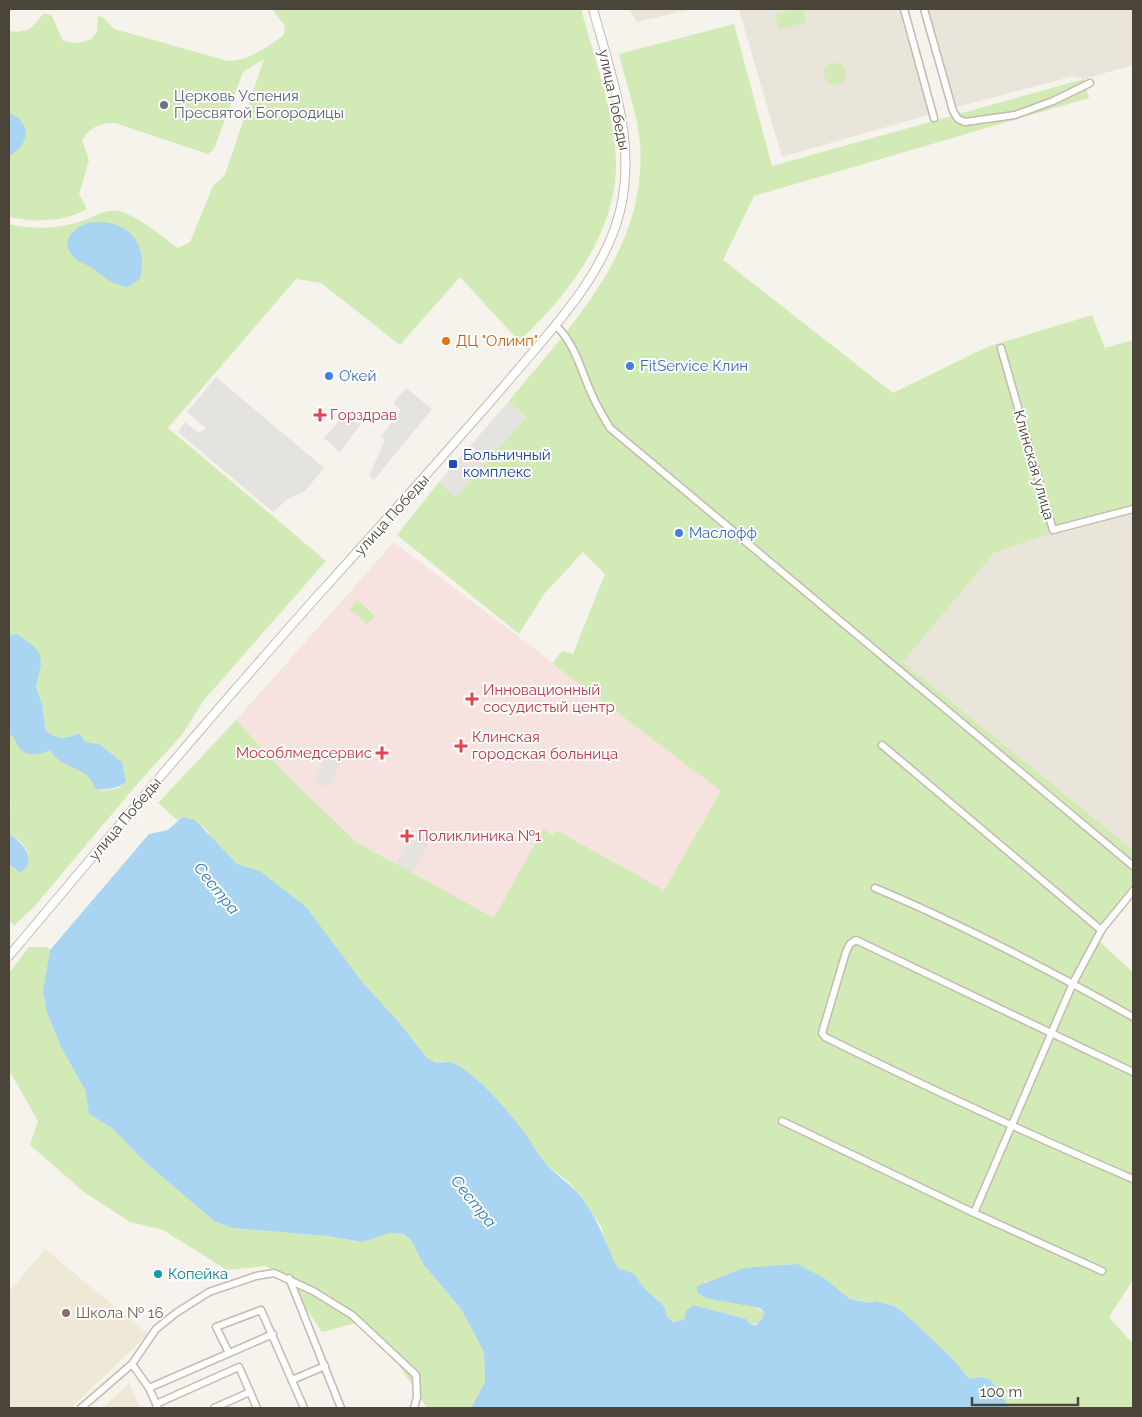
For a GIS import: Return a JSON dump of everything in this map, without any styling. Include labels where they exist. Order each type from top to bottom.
[{"type":"street","name":"улица Победы","points":[[9,956],[268,652],[432,471],[555,325],[588,281],[610,241],[620,211],[626,180],[626,149],[623,127],[593,9]]},
{"type":"street","points":[[904,9],[934,118]]},
{"type":"street","points":[[924,9],[953,111],[958,118],[965,122],[1015,115],[1053,101],[1090,83]]},
{"type":"street","points":[[555,325],[562,331],[568,342],[593,397],[610,428],[1133,866]]},
{"type":"street","name":"Клинская улица","points":[[1001,348],[1053,530],[1133,509]]},
{"type":"street","points":[[882,745],[1101,930]]},
{"type":"street","points":[[875,888],[963,927],[1073,983],[1133,1017]]},
{"type":"street","points":[[974,1213],[1073,983],[1101,930],[1133,891]]},
{"type":"street","points":[[1133,1072],[859,941],[853,941],[848,947],[822,1033],[825,1037],[1012,1126],[1133,1179]]},
{"type":"street","points":[[782,1121],[974,1213],[1102,1271]]},
{"type":"street","points":[[81,1408],[132,1364],[156,1329],[210,1292],[256,1276],[274,1273],[289,1278],[352,1315],[416,1375],[417,1396],[414,1408]]},
{"type":"street","points":[[289,1278],[341,1408]]},
{"type":"street","points":[[229,1353],[216,1327],[261,1310],[304,1408]]},
{"type":"street","points":[[150,1388],[273,1334]]},
{"type":"street","points":[[132,1364],[150,1388],[157,1406],[239,1367],[257,1408]]},
{"type":"street","points":[[292,1380],[324,1366]]},
{"type":"street","points":[[214,1408],[250,1392]]},
{"type":"shaded area","points":[[629,9],[692,9],[637,22]]},
{"type":"shaded area","points":[[902,9],[932,114],[782,157],[739,10]]},
{"type":"shaded area","points":[[921,9],[1133,9],[1133,65],[1084,79],[1074,76],[949,109]]},
{"type":"shaded area","points":[[216,377],[324,468],[305,491],[288,499],[273,512],[178,432],[185,422],[198,432],[204,430],[205,427],[187,412]]},
{"type":"shaded area","points":[[406,388],[432,409],[374,480],[369,476],[385,440],[381,436],[401,411],[393,403]]},
{"type":"shaded area","points":[[508,402],[526,417],[456,497],[439,482]]},
{"type":"shaded area","points":[[345,414],[360,425],[340,452],[324,438]]},
{"type":"shaded area","points":[[1133,514],[1133,850],[903,662],[994,553],[1043,536]]},
{"type":"shaded area","name":"Клинская городская больница","points":[[394,542],[721,791],[664,890],[556,830],[494,919],[356,842],[285,773],[236,720]]},
{"type":"shaded area","points":[[326,755],[341,763],[329,788],[313,781]]},
{"type":"shaded area","points":[[414,830],[431,839],[412,873],[396,864]]},
{"type":"shaded area","name":"Школа № 16","points":[[45,1249],[148,1334],[71,1408],[9,1408],[9,1292]]},
{"type":"shaded area","points":[[129,1383],[140,1408],[103,1408]]},
{"type":"green space","points":[[272,9],[581,9],[609,110],[616,151],[613,194],[607,218],[597,242],[570,285],[537,324],[519,341],[460,277],[400,345],[321,283],[296,279],[168,428],[326,561],[204,700],[181,736],[138,783],[35,906],[14,926],[9,919],[9,864],[18,872],[27,850],[19,840],[9,834],[11,803],[9,801],[9,734],[15,737],[29,753],[38,754],[50,750],[63,763],[86,774],[102,791],[119,788],[126,780],[122,762],[99,744],[84,742],[79,733],[62,738],[46,731],[42,705],[36,686],[35,647],[17,634],[9,635],[9,224],[36,228],[55,227],[73,224],[114,210],[135,218],[178,248],[190,242],[213,186],[225,175],[264,59],[243,72],[214,149],[208,154],[115,123],[100,125],[92,129],[82,140],[89,160],[79,194],[87,209],[59,219],[29,220],[9,217],[9,31],[16,32],[30,28],[44,13],[52,16],[63,41],[77,43],[92,39],[97,31],[98,16],[103,17],[114,29],[228,61],[251,56],[284,35],[285,26]]},
{"type":"green space","points":[[803,9],[806,22],[779,30],[775,14]]},
{"type":"green space","points":[[734,24],[772,166],[1084,79],[1089,98],[754,196],[723,260],[893,393],[987,347],[1092,315],[1105,348],[1133,340],[1133,514],[1043,536],[994,553],[903,662],[1133,850],[1133,885],[1100,942],[1133,972],[1133,1280],[1109,1317],[1133,1344],[1133,1408],[1010,1408],[991,1380],[969,1379],[954,1360],[896,1307],[876,1301],[870,1303],[850,1299],[824,1278],[790,1264],[704,1282],[764,1312],[764,1318],[760,1323],[750,1324],[745,1319],[693,1305],[684,1320],[673,1322],[666,1315],[665,1307],[645,1289],[635,1274],[618,1268],[604,1243],[602,1228],[585,1202],[569,1182],[545,1164],[526,1135],[493,1097],[460,1066],[442,1061],[436,1063],[427,1058],[397,1020],[337,951],[260,871],[237,864],[216,844],[206,829],[182,817],[177,820],[158,803],[236,720],[285,773],[356,842],[494,918],[543,829],[553,835],[556,830],[664,890],[721,791],[553,664],[563,651],[573,654],[605,574],[583,552],[544,594],[519,634],[397,535],[439,482],[456,497],[526,417],[508,402],[580,314],[601,284],[618,252],[632,218],[639,182],[640,143],[634,109],[619,54]]},
{"type":"green space","points":[[835,63],[845,70],[846,74],[839,84],[835,85],[825,78],[824,74],[831,64]]},
{"type":"green space","points":[[357,600],[375,616],[367,624],[349,609]]},
{"type":"green space","points":[[29,947],[47,947],[50,950],[43,991],[47,1013],[61,1047],[85,1090],[89,1114],[112,1128],[146,1163],[214,1221],[232,1228],[327,1236],[363,1242],[389,1233],[404,1234],[411,1240],[423,1264],[461,1309],[484,1352],[485,1382],[471,1408],[427,1408],[397,1362],[356,1323],[322,1332],[284,1276],[265,1266],[227,1270],[163,1230],[130,1222],[84,1192],[30,1145],[38,1121],[9,1070],[9,973]]},
{"type":"water","points":[[9,113],[22,122],[26,134],[21,146],[9,156]]},
{"type":"water","points":[[92,222],[105,222],[117,225],[133,236],[141,255],[140,279],[128,287],[117,284],[80,262],[71,254],[68,248],[69,237],[76,229]]},
{"type":"water","points":[[17,634],[35,647],[40,655],[41,664],[36,686],[42,705],[46,731],[62,738],[79,733],[85,742],[99,744],[122,762],[126,781],[122,785],[113,788],[97,789],[85,774],[58,760],[50,750],[39,754],[23,752],[15,739],[9,734],[9,635]]},
{"type":"water","name":"Сестра","points":[[182,817],[195,820],[237,864],[260,871],[306,907],[363,983],[397,1020],[427,1058],[436,1063],[448,1062],[458,1065],[488,1090],[520,1127],[546,1164],[575,1190],[590,1209],[618,1268],[635,1274],[645,1289],[665,1307],[666,1315],[673,1322],[684,1320],[686,1311],[693,1305],[746,1319],[750,1324],[756,1325],[763,1318],[764,1312],[760,1308],[706,1298],[697,1292],[697,1286],[744,1268],[797,1264],[824,1278],[850,1299],[870,1303],[876,1301],[896,1307],[954,1360],[969,1379],[981,1377],[991,1380],[1010,1408],[471,1408],[485,1382],[484,1352],[461,1309],[423,1264],[411,1240],[404,1234],[389,1233],[363,1242],[327,1236],[232,1228],[214,1221],[146,1163],[112,1128],[89,1114],[85,1090],[61,1047],[47,1013],[43,991],[50,950],[149,834],[168,830]]},
{"type":"water","points":[[9,834],[23,846],[28,857],[25,868],[20,873],[9,864]]},
{"type":"place","name":"Церковь Успения Пресвятой Богородицы","points":[[164,105]]},
{"type":"place","name":"ДЦ \"Олимп\"","points":[[446,341]]},
{"type":"place","name":"FitService Клин","points":[[630,366]]},
{"type":"place","name":"О’кей","points":[[329,376]]},
{"type":"place","name":"Горздрав","points":[[320,415]]},
{"type":"place","name":"Больничный комплекс","points":[[453,464]]},
{"type":"place","name":"Маслофф","points":[[679,533]]},
{"type":"place","name":"Инновационный сосудистый центр","points":[[472,699]]},
{"type":"place","name":"Клинская городская больница","points":[[461,746]]},
{"type":"place","name":"Мособлмедсервис","points":[[382,753]]},
{"type":"place","name":"Поликлиника №1","points":[[407,836]]},
{"type":"place","name":"Копейка","points":[[158,1274]]},
{"type":"place","name":"Школа № 16","points":[[66,1313]]}]
